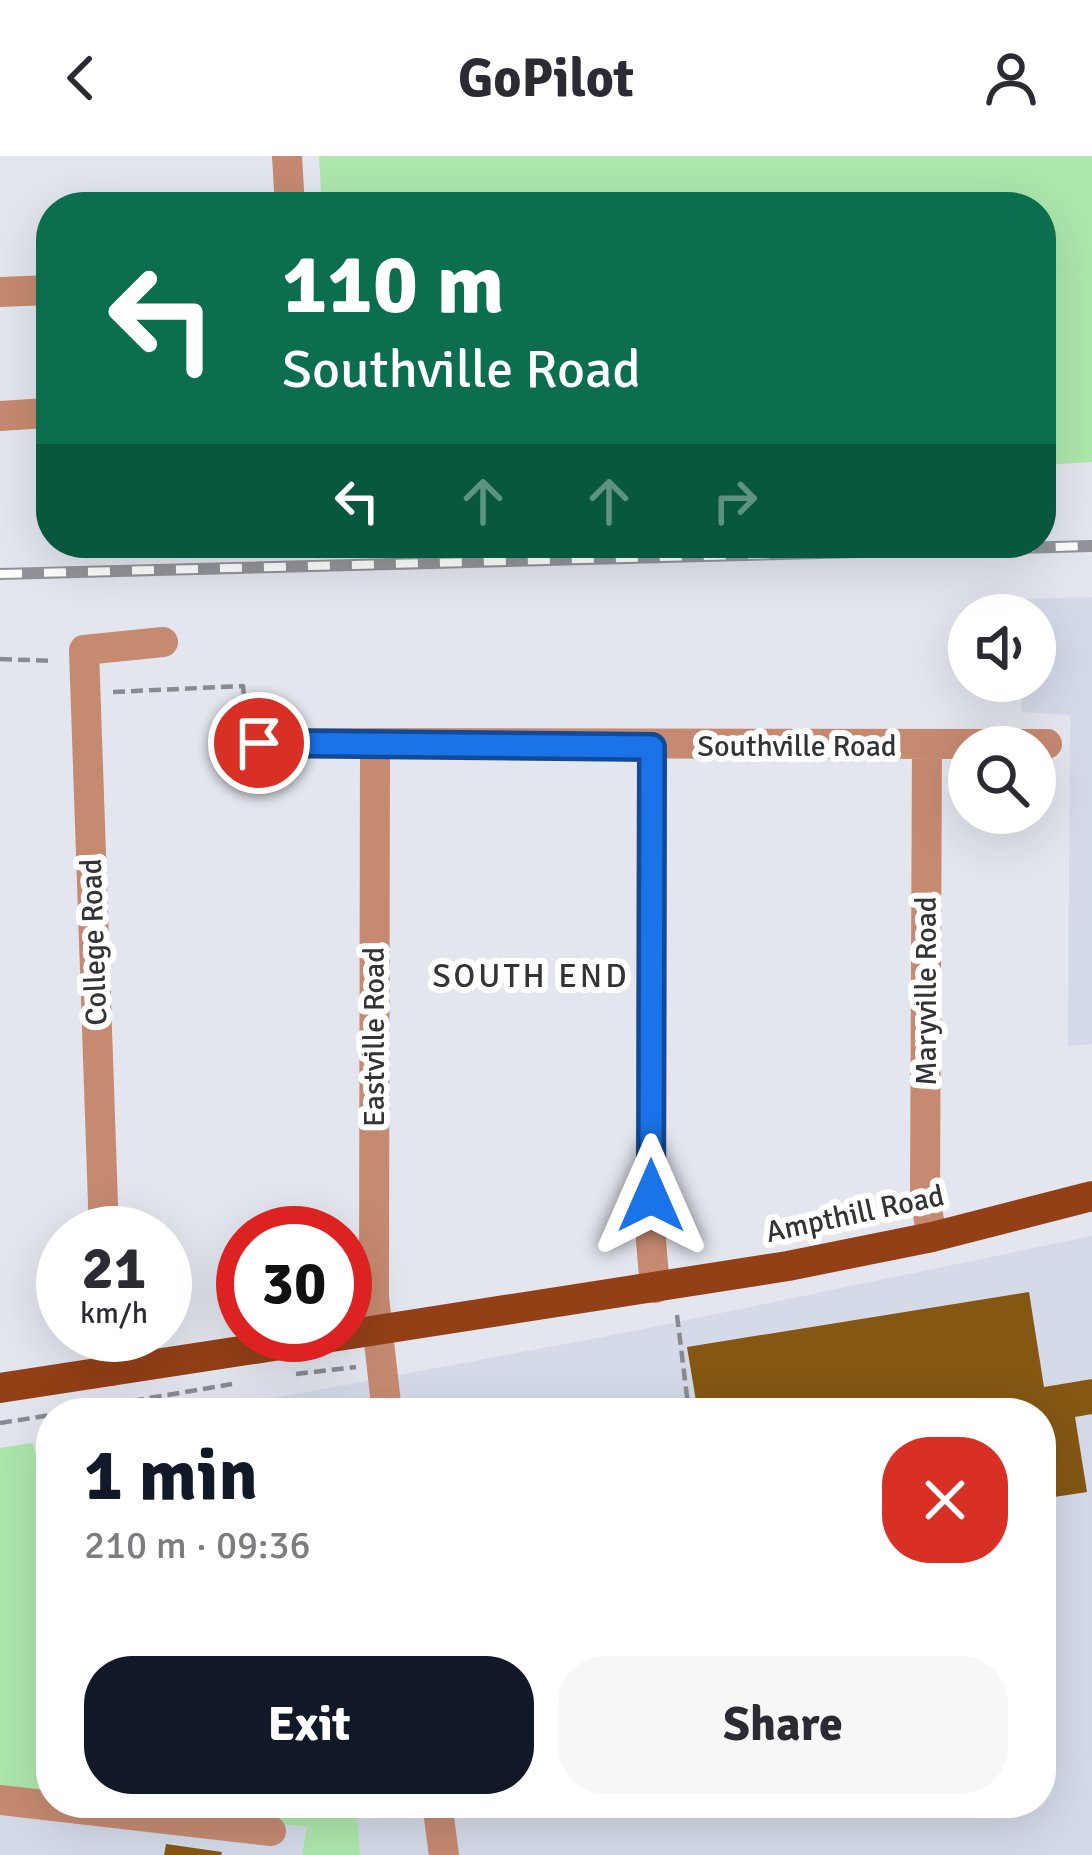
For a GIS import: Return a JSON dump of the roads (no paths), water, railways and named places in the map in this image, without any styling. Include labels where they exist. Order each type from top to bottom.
[{"type":"main road","name":"Ampthill Road","points":[[372,1331],[664,1287],[932,1238],[1092,1196]]},
{"type":"main road","name":"Ampthill Road","points":[[0,1388],[216,1355]]},
{"type":"street","points":[[287,156],[289,192]]},
{"type":"street","points":[[0,292],[36,291]]},
{"type":"street","points":[[0,416],[36,413]]},
{"type":"street","name":"College Road","points":[[103,1206],[84,656],[163,642]]},
{"type":"street","name":"Southville Road","points":[[259,743],[948,745]]},
{"type":"street","name":"Eastville Road","points":[[375,744],[374,1297],[386,1398]]},
{"type":"street","name":"Maryville Road","points":[[926,745],[925,1198],[932,1238]]},
{"type":"street","points":[[652,747],[651,1241],[664,1287]]},
{"type":"street","points":[[110,1362],[111,1371]]},
{"type":"street","points":[[0,1801],[36,1805]]},
{"type":"street","points":[[149,1818],[271,1832]]},
{"type":"street","points":[[439,1818],[444,1855]]},
{"type":"railway","points":[[1056,547],[1092,546]]},
{"type":"railway","points":[[0,574],[624,558]]},
{"type":"district","name":"SOUTH END","points":[[531,976]]}]
